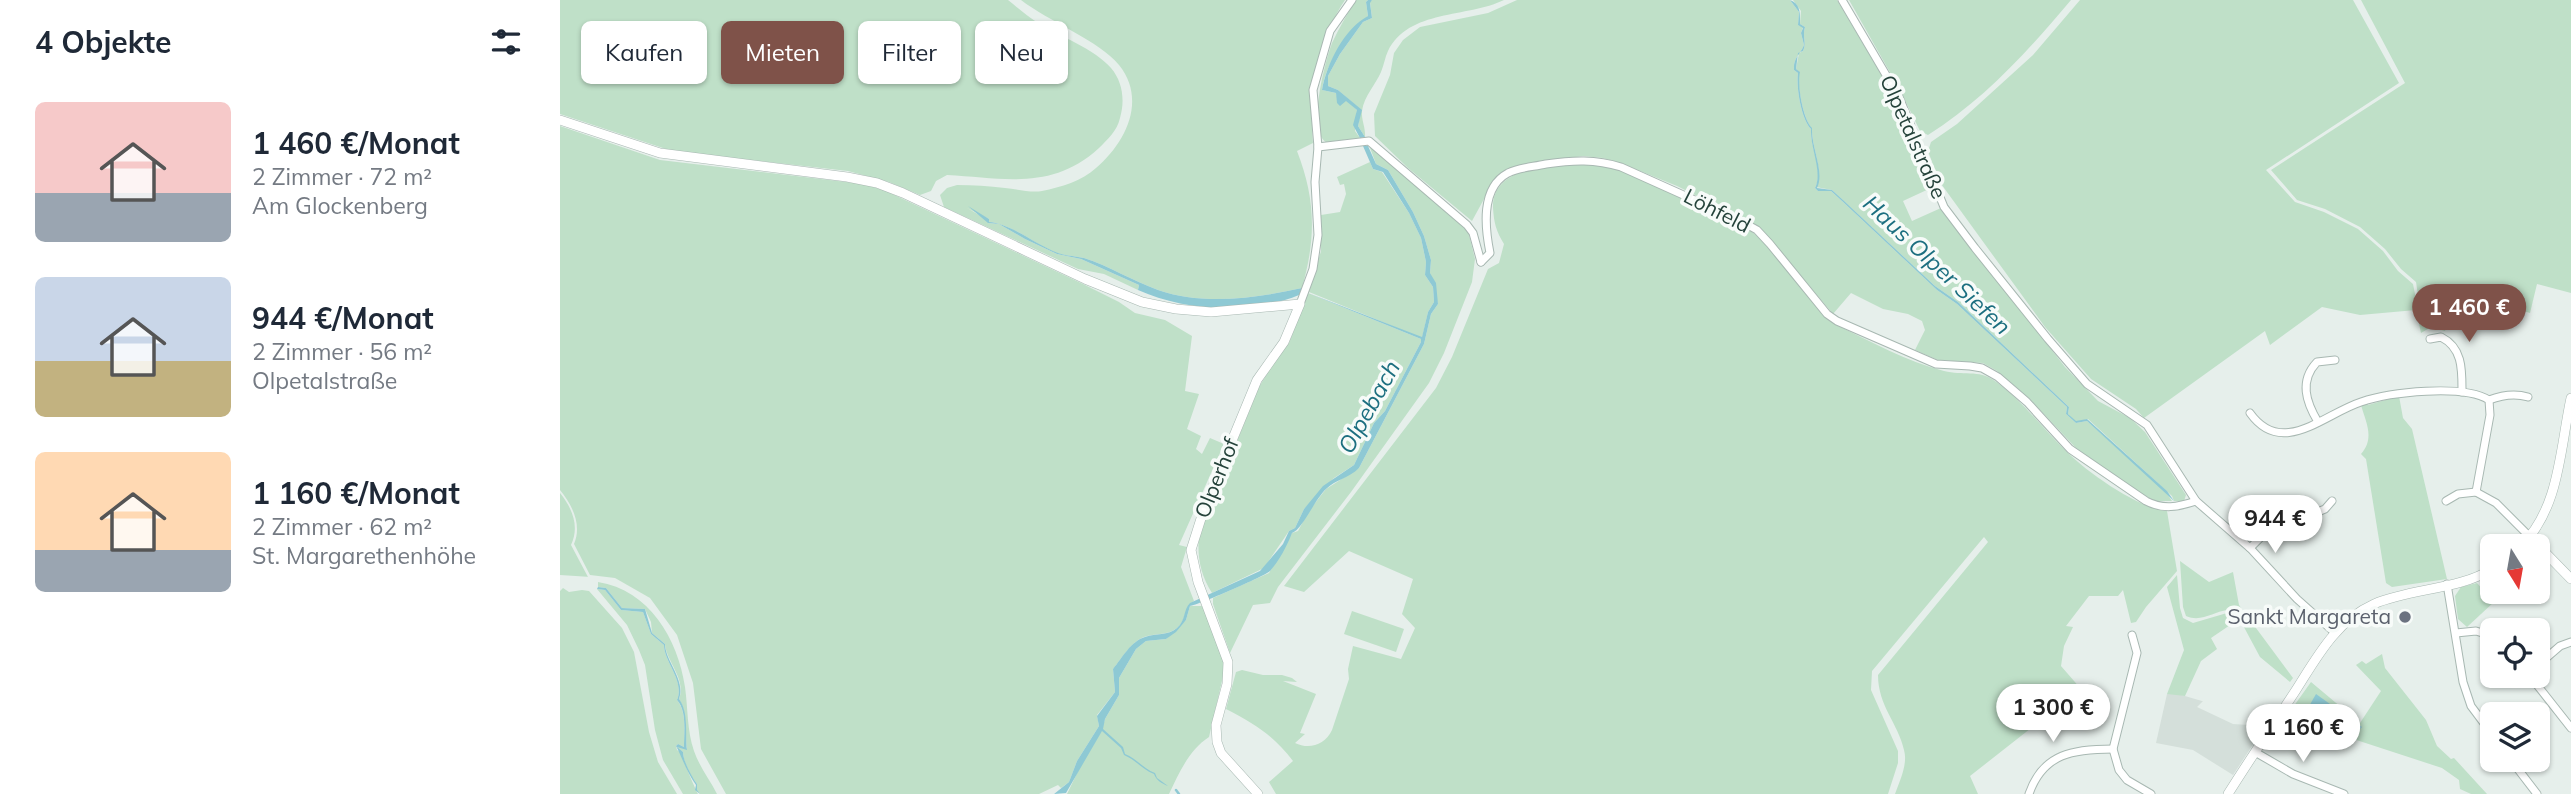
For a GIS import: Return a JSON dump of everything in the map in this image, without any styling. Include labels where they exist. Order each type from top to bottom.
[{"type":"street","points":[[560,120],[660,153],[877,183],[1085,279],[1142,302],[1210,313],[1300,304],[1317,251],[1315,182],[1318,147],[1313,90],[1330,32],[1352,0]]},
{"type":"street","name":"Olpetalstraße","points":[[1842,0],[1899,97],[1944,207],[2025,311],[2087,384],[2147,425],[2196,501],[2250,548],[2297,599],[2334,632]]},
{"type":"street","name":"Löhfeld","points":[[1318,147],[1363,142],[1467,225],[1473,233],[1481,262],[1490,253],[1486,219],[1489,199],[1501,178],[1510,173],[1568,160],[1602,161],[1621,167],[1672,188],[1757,230],[1827,314],[1837,321],[1936,364],[1982,368],[1998,377],[2027,402],[2070,449],[2146,501],[2168,507],[2196,501]]},
{"type":"street","name":"Olperhof","points":[[1258,794],[1221,753],[1217,742],[1216,725],[1227,684],[1228,662],[1195,572],[1191,550],[1196,529],[1257,380],[1284,342],[1300,304]]},
{"type":"street","points":[[2430,339],[2441,337],[2455,348],[2461,363],[2462,392]]},
{"type":"street","points":[[2318,422],[2307,401],[2307,377],[2317,362],[2335,360]]},
{"type":"street","points":[[2250,412],[2259,424],[2282,433],[2297,432],[2358,402],[2382,396],[2473,392],[2489,400],[2500,396],[2528,397]]},
{"type":"street","points":[[2532,534],[2553,492],[2571,398]]},
{"type":"street","points":[[2476,492],[2490,415],[2489,400]]},
{"type":"street","points":[[2446,501],[2458,494],[2476,492],[2496,503],[2527,534]]},
{"type":"street","points":[[2250,548],[2264,534],[2325,509],[2332,500]]},
{"type":"street","points":[[2550,557],[2571,579]]},
{"type":"street","points":[[2228,794],[2334,632],[2350,618],[2378,602],[2470,580],[2480,575]]},
{"type":"street","points":[[2447,584],[2463,682],[2472,706],[2480,717]]},
{"type":"street","points":[[2456,633],[2480,632]]},
{"type":"street","points":[[2132,635],[2137,653],[2113,749],[2119,770],[2127,780],[2151,794]]},
{"type":"street","points":[[2550,655],[2560,646],[2571,642]]},
{"type":"street","points":[[2540,688],[2571,727]]},
{"type":"street","points":[[2029,794],[2038,773],[2050,761],[2064,755],[2113,749]]},
{"type":"street","points":[[2255,752],[2293,774],[2344,794]]},
{"type":"street","points":[[2520,772],[2537,794]]},
{"type":"shaded area","points":[[2167,694],[2203,701],[2197,707],[2233,724],[2265,726],[2233,775],[2193,750],[2156,743]]},
{"type":"green space","points":[[560,0],[1008,0],[1035,21],[975,21],[975,84],[1068,84],[1068,39],[1111,68],[1123,98],[1119,123],[1112,134],[1081,162],[1063,171],[1027,179],[947,175],[936,181],[931,191],[920,195],[889,182],[848,171],[672,151],[560,114]]},
{"type":"green space","points":[[1021,0],[1345,0],[1329,31],[1318,68],[1312,107],[1313,143],[1297,151],[1308,186],[1312,219],[1310,252],[1302,288],[1230,299],[1176,295],[1084,258],[1057,253],[1006,226],[997,223],[989,222],[989,219],[967,208],[988,220],[988,223],[999,224],[1057,254],[1081,259],[1139,285],[1138,290],[1104,274],[1078,269],[944,207],[940,195],[947,188],[957,185],[1038,191],[1078,180],[1107,158],[1124,133],[1132,106],[1131,92],[1119,65],[1087,39],[1068,28],[1068,21],[1055,21]]},
{"type":"green space","points":[[1356,0],[1368,0],[1368,16],[1352,32],[1333,59],[1322,90],[1336,93],[1338,100],[1346,100],[1357,110],[1355,131],[1360,138],[1326,142],[1318,124],[1322,79],[1332,43]]},
{"type":"green space","points":[[1372,0],[1504,0],[1424,21],[1397,37],[1363,106],[1365,137],[1358,126],[1361,110],[1338,90],[1328,86],[1328,76],[1363,22],[1372,18]]},
{"type":"green space","points":[[1517,0],[1790,0],[1799,12],[1798,25],[1803,27],[1801,33],[1804,45],[1796,59],[1794,70],[1798,73],[1802,110],[1811,129],[1818,174],[1815,188],[1818,191],[1831,191],[2067,407],[2066,414],[2076,423],[2087,421],[2166,492],[2172,501],[2155,501],[2091,459],[2075,447],[2030,399],[1997,371],[1983,363],[1938,360],[1915,350],[1925,330],[1922,321],[1908,314],[1883,309],[1851,293],[1833,314],[1759,227],[1677,186],[1623,164],[1583,156],[1521,165],[1490,188],[1472,221],[1408,168],[1375,136],[1374,114],[1390,75],[1394,53],[1403,40],[1420,27],[1488,13]]},
{"type":"green space","points":[[1793,0],[1837,0],[1893,94],[1931,188],[1903,201],[1912,221],[1941,208],[2065,367],[2098,401],[2130,418],[2145,432],[2186,495],[2184,501],[2174,501],[2172,496],[2088,419],[2076,422],[2068,414],[2069,407],[1958,302],[1935,286],[1832,190],[1816,187],[1819,174],[1812,129],[1803,110],[1799,72],[1796,69],[1799,53],[1804,48],[1805,27],[1800,24],[1801,11]]},
{"type":"green space","points":[[1849,0],[2071,0],[1987,90],[1928,135],[1920,131]]},
{"type":"green space","points":[[2080,0],[2353,0],[2399,83],[2266,170],[2295,202],[2324,212],[2358,229],[2383,251],[2398,271],[2413,284],[2417,304],[2416,282],[2385,249],[2360,227],[2325,209],[2297,200],[2271,170],[2405,83],[2361,0],[2571,0],[2571,293],[2537,284],[2530,313],[2461,292],[2445,331],[2431,327],[2421,333],[2416,310],[2360,315],[2322,307],[2270,345],[2265,331],[2144,418],[2136,409],[2091,379],[2045,327],[1939,181],[1928,151],[1931,142],[1957,124],[2033,55]]},
{"type":"green space","points":[[560,126],[660,160],[863,184],[886,191],[1083,284],[1135,313],[1165,320],[1192,336],[1185,391],[1199,394],[1187,429],[1201,436],[1196,449],[1202,454],[1210,438],[1224,444],[1179,545],[1187,547],[1181,567],[1194,601],[1177,628],[1139,639],[1113,669],[1115,692],[1097,715],[1099,726],[1077,761],[1069,782],[1061,788],[1058,785],[1039,794],[726,794],[701,749],[693,683],[677,635],[650,598],[615,578],[590,575],[574,544],[577,530],[575,516],[560,490]]},
{"type":"green space","points":[[1369,145],[1468,231],[1475,259],[1472,282],[1429,383],[1351,492],[1278,587],[1270,603],[1253,605],[1230,653],[1213,598],[1269,573],[1292,533],[1298,531],[1308,512],[1326,489],[1359,468],[1424,344],[1431,314],[1438,304],[1424,236],[1388,170],[1376,164]]},
{"type":"green space","points":[[1370,162],[1373,169],[1382,172],[1409,213],[1421,238],[1426,262],[1425,275],[1433,287],[1434,302],[1428,312],[1422,338],[1309,292],[1321,251],[1321,215],[1340,212],[1346,194],[1344,184],[1340,185],[1337,177]]},
{"type":"green space","points":[[1583,163],[1620,169],[1740,224],[1776,254],[1825,317],[1836,325],[1930,367],[1989,377],[2015,397],[2087,470],[2128,497],[2167,511],[2177,571],[2136,622],[2131,623],[2123,590],[2118,596],[2089,596],[2066,626],[2073,627],[2064,646],[2061,666],[2081,689],[1970,776],[1978,794],[1895,794],[1903,772],[1905,755],[1881,696],[1878,675],[1988,542],[1984,537],[1872,671],[1871,690],[1898,751],[1898,763],[1888,794],[1276,794],[1269,782],[1293,761],[1263,731],[1226,709],[1236,672],[1242,670],[1263,675],[1282,675],[1297,682],[1283,681],[1316,694],[1300,733],[1305,734],[1295,743],[1311,746],[1321,743],[1332,730],[1349,679],[1348,669],[1353,646],[1401,659],[1415,628],[1402,614],[1413,579],[1349,551],[1304,592],[1284,586],[1436,388],[1452,357],[1488,269],[1499,263],[1504,244],[1496,227],[1493,208],[1495,194],[1502,183],[1526,170]]},
{"type":"green space","points":[[1308,293],[1421,339],[1421,342],[1385,411],[1374,423],[1354,465],[1334,478],[1304,509],[1295,528],[1289,531],[1264,568],[1212,593],[1200,565],[1199,534],[1259,387],[1289,343]]},
{"type":"green space","points":[[2399,396],[2403,418],[2412,429],[2447,579],[2392,587],[2386,583],[2366,459],[2361,454],[2368,442],[2368,436],[2361,405]]},
{"type":"green space","points":[[560,493],[575,524],[571,545],[588,577],[560,575]]},
{"type":"green space","points":[[2180,561],[2209,582],[2233,572],[2239,605],[2293,678],[2290,682],[2260,657],[2238,616],[2229,610],[2197,618],[2186,616]]},
{"type":"green space","points":[[2177,575],[2183,618],[2193,623],[2227,613],[2236,621],[2211,638],[2217,649],[2201,661],[2185,696],[2167,694],[2184,650],[2167,587]]},
{"type":"green space","points":[[598,582],[632,595],[646,606],[668,635],[681,669],[694,751],[717,794],[700,794],[696,790],[697,784],[683,752],[678,749],[678,745],[687,749],[685,717],[679,699],[680,685],[665,644],[652,633],[651,622],[645,609],[622,608],[606,588],[598,587]]},
{"type":"green space","points":[[2477,583],[2480,586],[2480,604],[2492,604],[2467,627],[2458,619],[2455,596],[2461,587]]},
{"type":"green space","points":[[563,588],[569,592],[589,591],[622,628],[634,652],[649,732],[658,762],[677,794],[560,794],[560,591]]},
{"type":"green space","points":[[597,589],[605,590],[621,610],[643,612],[651,634],[664,645],[678,686],[677,700],[684,716],[684,747],[678,744],[676,746],[682,753],[698,794],[683,794],[663,760],[655,730],[645,665],[627,625]]},
{"type":"green space","points":[[1190,606],[1202,606],[1219,645],[1225,668],[1209,737],[1190,755],[1169,794],[1067,794],[1102,730],[1113,739],[1102,729],[1119,695],[1119,678],[1136,649],[1146,641],[1166,639],[1186,620]]},
{"type":"green space","points":[[1352,611],[1404,629],[1396,652],[1344,634]]},
{"type":"green space","points":[[2382,654],[2385,668],[2426,720],[2437,746],[2451,759],[2454,758],[2487,794],[2471,794],[2460,789],[2459,780],[2442,768],[2286,717],[2311,682],[2360,723],[2381,691],[2356,665],[2362,661],[2366,664]]},
{"type":"water","points":[[1368,0],[1372,0],[1372,18],[1363,22],[1328,76],[1328,86],[1338,90],[1362,110],[1358,126],[1365,137],[1360,138],[1353,125],[1357,110],[1346,101],[1340,106],[1336,93],[1322,90],[1328,69],[1344,38],[1368,16]]},
{"type":"water","points":[[1790,0],[1798,7],[1800,13],[1800,24],[1805,27],[1804,48],[1800,52],[1804,45],[1801,33],[1803,28],[1798,25],[1799,12]]},
{"type":"water","points":[[1798,56],[1796,69],[1800,72],[1802,102],[1812,128],[1819,167],[1817,188],[1832,190],[1935,286],[1958,302],[2069,407],[2068,414],[2076,421],[2087,419],[2167,491],[2174,501],[2087,421],[2076,423],[2066,414],[2067,407],[1831,191],[1818,191],[1815,188],[1818,175],[1811,136],[1811,129],[1802,110],[1799,94],[1798,73],[1794,70]]},
{"type":"water","points":[[1363,146],[1368,146],[1376,164],[1388,170],[1424,236],[1431,260],[1430,273],[1436,283],[1438,304],[1431,314],[1424,344],[1359,468],[1322,494],[1292,533],[1270,571],[1190,606],[1186,620],[1176,632],[1166,639],[1146,641],[1136,649],[1119,678],[1119,695],[1105,719],[1103,729],[1123,747],[1125,754],[1155,773],[1157,778],[1168,786],[1124,755],[1121,748],[1102,731],[1066,793],[1054,794],[1069,782],[1077,761],[1099,726],[1097,716],[1115,692],[1113,669],[1127,650],[1140,639],[1177,628],[1190,603],[1260,571],[1283,544],[1289,531],[1295,528],[1304,509],[1323,486],[1354,465],[1374,423],[1385,411],[1421,342],[1421,339],[1308,293],[1422,337],[1428,312],[1434,302],[1433,287],[1425,275],[1426,262],[1421,238],[1383,172],[1373,169]]},
{"type":"water","points":[[968,206],[989,219],[989,222],[997,223],[1006,226],[1061,254],[1093,261],[1158,290],[1176,295],[1230,299],[1302,288],[1299,295],[1260,306],[1218,308],[1176,302],[1138,290],[1139,285],[1081,259],[1057,254],[999,224],[988,223]]},
{"type":"water","points":[[606,588],[622,608],[645,609],[652,633],[665,644],[680,685],[679,699],[685,717],[687,750],[677,747],[683,752],[700,794],[695,790],[696,785],[676,746],[678,744],[684,747],[684,716],[677,700],[678,686],[667,658],[664,645],[651,634],[643,612],[621,610],[605,590],[597,589]]},
{"type":"water","points":[[2316,694],[2362,727],[2350,738],[2304,722],[2304,715]]},
{"type":"waterway","points":[[1176,790],[1179,794]]},
{"type":"place","name":"Sankt Margareta","points":[[2405,617]]},
{"type":"water label","name":"Haus Olper Siefen","points":[[1937,265]]},
{"type":"water label","name":"Olpebach","points":[[1369,407]]}]
